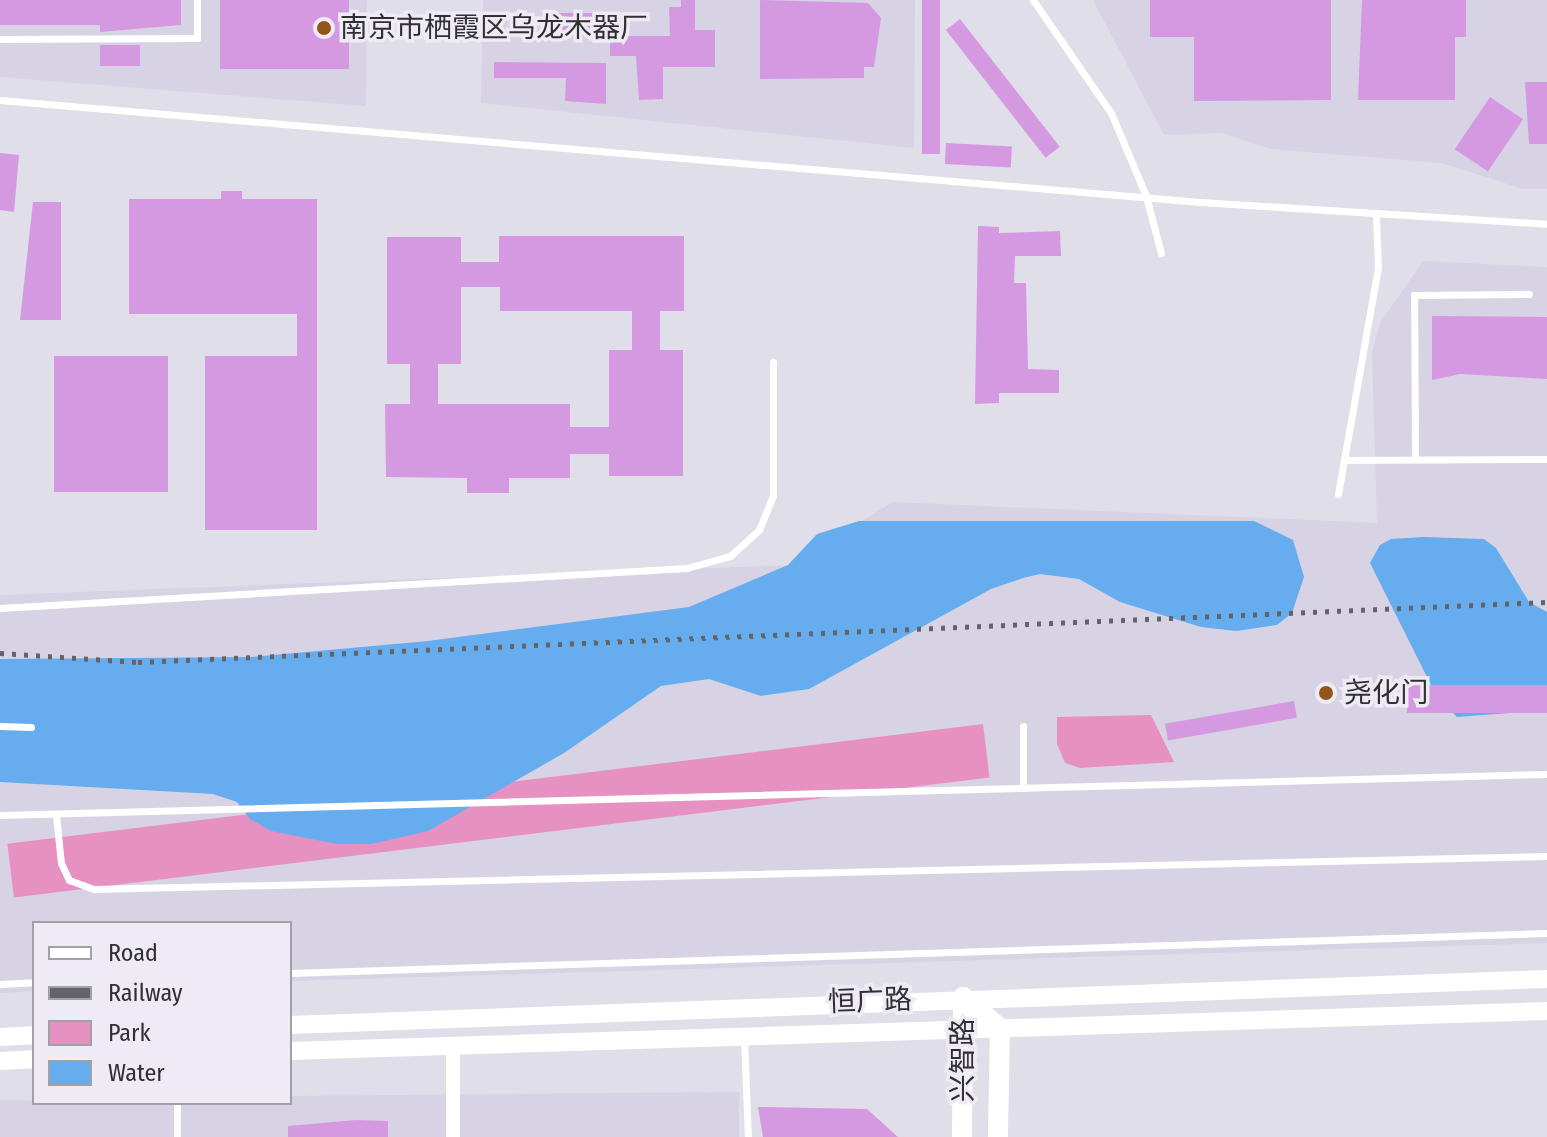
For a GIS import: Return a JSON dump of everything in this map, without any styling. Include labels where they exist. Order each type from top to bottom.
[{"type":"main road","name":"兴智路","points":[[963,997],[1000,1028],[998,1137]]},
{"type":"main road","name":"兴智路","points":[[962,1137],[963,997]]},
{"type":"street","name":"恒广路","points":[[292,1025],[963,997],[1547,979]]},
{"type":"street","name":"恒广路","points":[[292,1051],[1547,1011]]},
{"type":"street","points":[[0,1037],[32,1035]]},
{"type":"street","points":[[453,1046],[453,1137]]},
{"type":"street","points":[[0,1061],[32,1059]]},
{"type":"lane","points":[[0,39],[197,38],[197,0]]},
{"type":"lane","points":[[1033,0],[1111,113],[1146,196],[1161,253]]},
{"type":"lane","points":[[0,100],[1376,215],[1547,224]]},
{"type":"lane","points":[[1338,494],[1378,268],[1376,215]]},
{"type":"lane","points":[[1415,459],[1414,295],[1529,294]]},
{"type":"lane","points":[[0,608],[687,568],[730,556],[759,530],[773,496],[773,362]]},
{"type":"lane","points":[[1344,460],[1547,459]]},
{"type":"lane","points":[[0,726],[31,727]]},
{"type":"lane","points":[[1023,726],[1023,788]]},
{"type":"lane","points":[[0,815],[1547,774]]},
{"type":"lane","points":[[56,815],[61,863],[69,880],[94,889],[1547,856]]},
{"type":"lane","points":[[292,973],[1547,933]]},
{"type":"lane","points":[[0,984],[32,982]]},
{"type":"lane","points":[[744,1037],[748,1137]]},
{"type":"lane","points":[[177,1105],[177,1137]]},
{"type":"shaded area","points":[[0,0],[367,0],[366,106],[0,77]]},
{"type":"shaded area","points":[[483,0],[915,0],[914,148],[481,103]]},
{"type":"shaded area","points":[[1093,0],[1547,0],[1547,189],[1523,189],[1442,163],[1270,149],[1222,133],[1164,135]]},
{"type":"shaded area","points":[[1423,261],[1547,267],[1547,943],[292,981],[292,921],[32,921],[32,991],[0,993],[0,595],[789,565],[893,502],[1377,523],[1372,352],[1380,323]]},
{"type":"shaded area","points":[[739,1092],[739,1137],[0,1137],[0,1100],[32,1100],[32,1105],[292,1105],[292,1096]]},
{"type":"green space","points":[[1151,715],[1174,762],[1080,768],[1065,763],[1057,744],[1057,717]]},
{"type":"green space","points":[[983,724],[990,778],[14,897],[7,844]]},
{"type":"water","points":[[859,521],[1254,521],[1293,540],[1304,577],[1292,613],[1277,625],[1236,631],[1201,627],[1120,602],[1079,579],[1040,574],[1023,578],[991,589],[809,689],[761,696],[709,679],[661,686],[564,753],[428,831],[371,844],[337,844],[271,831],[250,819],[237,802],[213,794],[0,782],[0,659],[251,657],[428,641],[689,607],[788,565],[817,534]]},
{"type":"water","points":[[1391,539],[1484,539],[1496,548],[1529,602],[1547,612],[1547,710],[1457,717],[1436,695],[1370,563],[1380,545]]},
{"type":"building","points":[[0,0],[181,0],[181,25],[100,32],[100,25],[0,25]]},
{"type":"building","points":[[220,0],[349,0],[349,69],[220,69]]},
{"type":"building","points":[[681,0],[695,0],[695,30],[715,30],[715,67],[663,67],[663,99],[639,100],[636,56],[610,56],[610,36],[670,36],[669,7],[681,7]]},
{"type":"building","points":[[760,0],[868,3],[881,18],[874,67],[864,67],[864,78],[760,79]]},
{"type":"building","points":[[922,0],[940,0],[940,154],[922,154]]},
{"type":"building","points":[[1150,0],[1331,0],[1331,100],[1194,101],[1194,37],[1150,37]]},
{"type":"building","points":[[1362,0],[1466,0],[1466,37],[1455,37],[1455,100],[1358,100]]},
{"type":"building","points":[[554,13],[608,13],[608,36],[554,36]]},
{"type":"building","points":[[960,19],[1060,147],[1046,158],[946,30]]},
{"type":"building","points":[[100,45],[140,45],[140,66],[100,66]]},
{"type":"building","points":[[494,62],[606,63],[606,104],[565,101],[566,78],[494,78]]},
{"type":"building","points":[[1525,82],[1547,82],[1547,144],[1529,144]]},
{"type":"building","points":[[1490,97],[1523,119],[1488,172],[1455,149]]},
{"type":"building","points":[[946,143],[1012,146],[1011,167],[945,164]]},
{"type":"building","points":[[0,153],[19,155],[14,212],[0,210]]},
{"type":"building","points":[[221,191],[242,191],[242,199],[317,199],[317,530],[205,530],[205,356],[297,356],[297,314],[129,314],[129,199],[221,199]]},
{"type":"building","points":[[33,202],[61,202],[61,320],[20,320]]},
{"type":"building","points":[[978,226],[999,227],[999,233],[1060,231],[1061,256],[1015,256],[1014,283],[1026,283],[1028,369],[1059,370],[1059,393],[999,393],[999,403],[975,404]]},
{"type":"building","points":[[499,236],[684,236],[684,311],[660,311],[660,350],[683,350],[683,476],[609,476],[609,454],[570,454],[570,478],[509,478],[509,493],[467,493],[467,478],[386,477],[385,404],[410,404],[410,364],[387,364],[387,237],[461,237],[461,262],[499,262]],"holes":[[[461,287],[500,287],[500,311],[632,311],[632,350],[609,350],[609,427],[570,427],[570,404],[438,404],[438,364],[461,364]]]},
{"type":"building","points":[[1432,316],[1547,317],[1547,379],[1460,374],[1432,380]]},
{"type":"building","points":[[54,356],[168,356],[168,492],[54,492]]},
{"type":"building","points":[[1407,685],[1547,685],[1547,713],[1407,713]]},
{"type":"building","points":[[1294,701],[1297,718],[1168,740],[1165,724]]},
{"type":"building","points":[[758,1107],[867,1109],[898,1137],[763,1137]]},
{"type":"building","points":[[356,1120],[388,1121],[388,1137],[288,1137],[288,1126]]},
{"type":"railway","points":[[0,653],[138,662],[1547,602]]},
{"type":"place","name":"南京市栖霞区乌龙木器厂","points":[[324,28]]},
{"type":"place","name":"尧化门","points":[[1326,693]]}]
